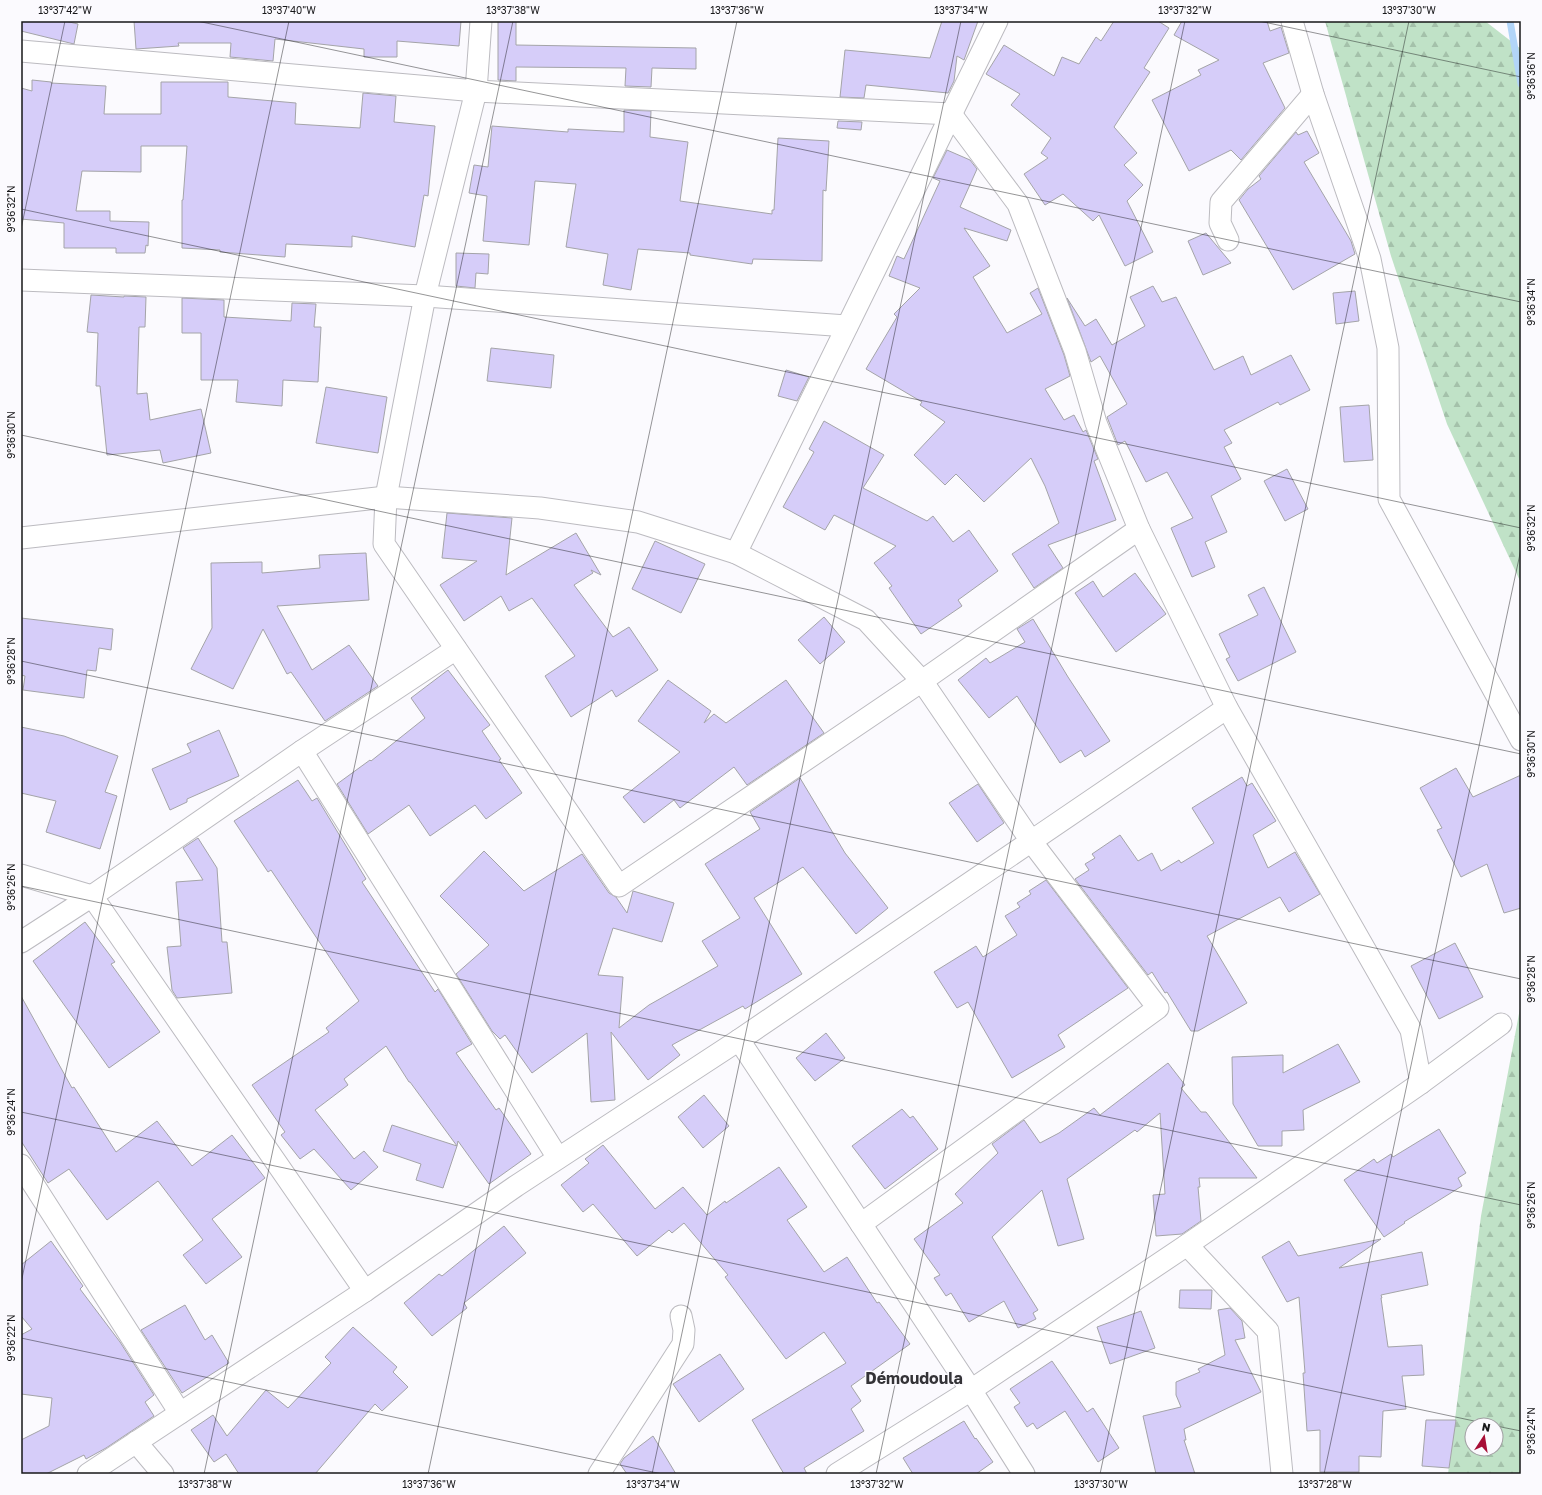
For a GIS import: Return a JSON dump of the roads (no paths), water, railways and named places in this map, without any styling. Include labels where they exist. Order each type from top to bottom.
[{"type":"street","points":[[481,21],[476,91],[425,296],[386,497],[384,544],[619,886],[922,681],[1139,529]]},
{"type":"street","points":[[736,553],[997,21]]},
{"type":"street","points":[[1292,21],[1313,94],[1370,259],[1388,348],[1389,499],[1521,740]]},
{"type":"street","points":[[21,51],[476,91],[951,114]]},
{"type":"street","points":[[1228,240],[1220,224],[1221,202],[1313,94]]},
{"type":"street","points":[[951,114],[1018,204],[1075,351],[1096,423],[1139,529],[1227,708],[1411,1030],[1421,1083]]},
{"type":"street","points":[[21,280],[425,296],[847,326]]},
{"type":"street","points":[[21,538],[386,497],[540,508],[638,522],[736,553],[866,620],[922,681],[1031,841],[1158,1008],[860,1224]]},
{"type":"street","points":[[21,942],[92,896],[302,751],[456,649]]},
{"type":"street","points":[[88,1474],[365,1291],[558,1158],[739,1040],[1227,708]]},
{"type":"street","points":[[302,751],[558,1158]]},
{"type":"street","points":[[21,875],[92,896],[365,1291]]},
{"type":"street","points":[[837,1474],[971,1390],[1187,1245],[1421,1083],[1501,1024]]},
{"type":"street","points":[[739,1040],[971,1390],[1024,1474]]},
{"type":"street","points":[[21,1165],[180,1413]]},
{"type":"street","points":[[1187,1245],[1268,1331],[1282,1474]]},
{"type":"street","points":[[599,1474],[683,1344],[684,1330],[681,1316]]},
{"type":"street","points":[[136,1442],[163,1474]]},
{"type":"waterway","points":[[1510,21],[1521,84]]},
{"type":"district","name":"Démoudoula","points":[[914,1378]]}]
